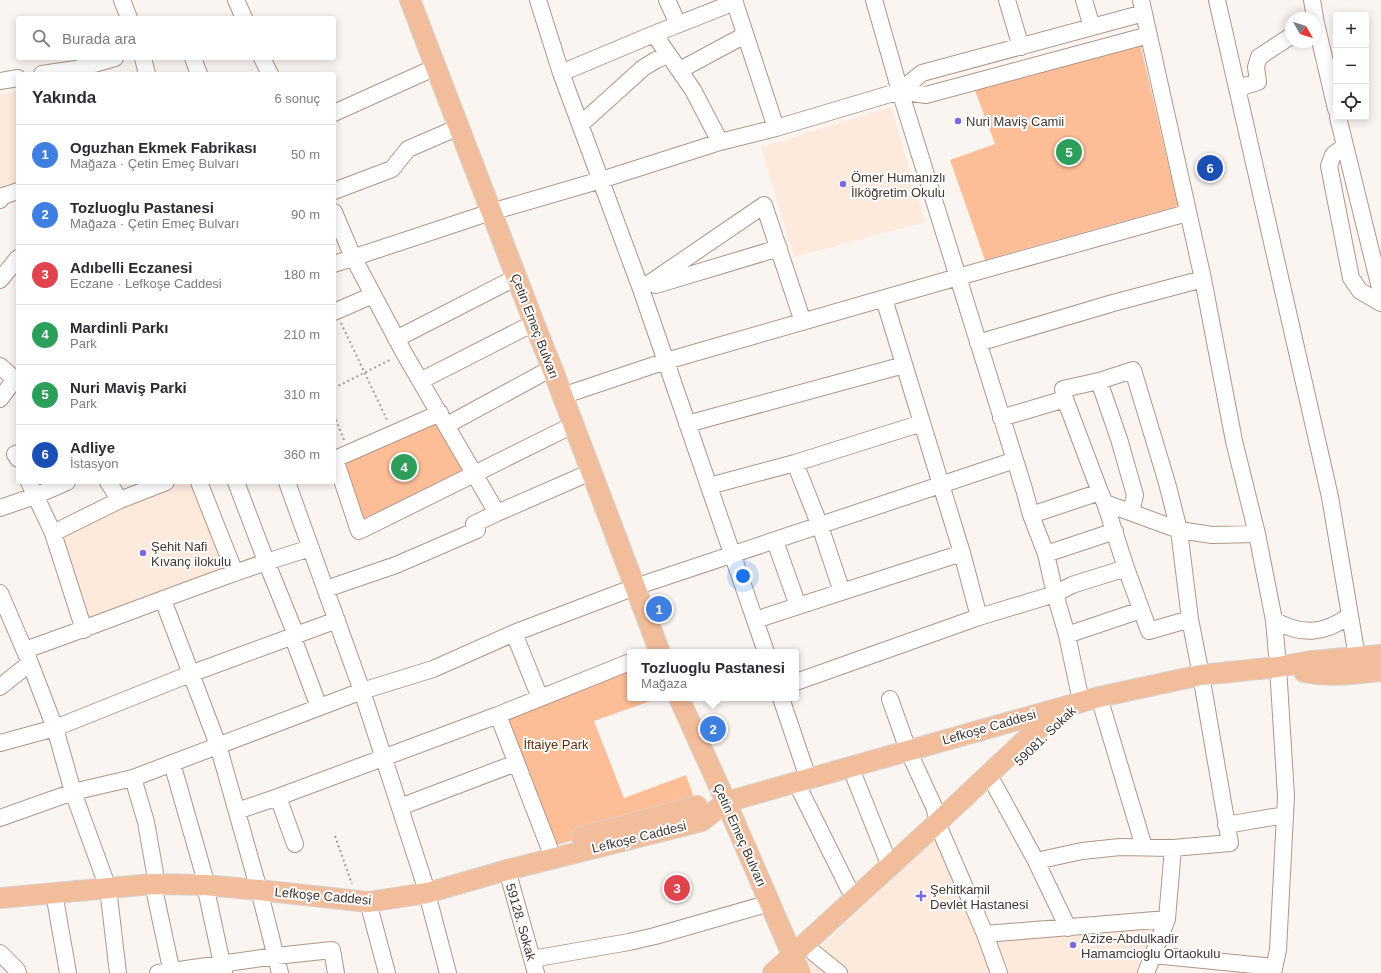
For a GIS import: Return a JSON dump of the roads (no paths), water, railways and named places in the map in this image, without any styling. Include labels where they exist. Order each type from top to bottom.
[{"type":"main road","name":"Çetin Emeç Bulvarı","points":[[415,1],[436,67],[552,368],[657,649]]},
{"type":"main road","points":[[1278,667],[1311,661],[1381,655]]},
{"type":"main road","points":[[1278,667],[1312,674],[1381,672]]},
{"type":"main road","name":"Lefkoşe Caddesi","points":[[257,884],[368,902],[425,887],[507,870],[702,821],[726,802],[1090,699],[1201,675],[1278,667]]},
{"type":"main road","name":"59081. Sokak","points":[[796,967],[854,899],[890,866],[994,784],[1090,699]]},
{"type":"main road","name":"59081. Sokak","points":[[796,967],[814,953],[1035,731],[1090,699]]},
{"type":"main road","name":"Çetin Emeç Bulvarı","points":[[680,701],[770,903],[796,967]]},
{"type":"main road","name":"Lefkoşe Caddesi","points":[[0,886],[154,879],[205,880],[257,884],[354,888],[425,887],[549,846],[696,806]]},
{"type":"main road","name":"Lefkoşe Caddesi","points":[[0,898],[54,892],[105,882]]},
{"type":"main road","points":[[773,973],[796,967]]},
{"type":"street","points":[[122,0],[128,16]]},
{"type":"street","points":[[236,0],[241,16]]},
{"type":"street","points":[[538,0],[561,73],[641,289],[765,649]]},
{"type":"street","points":[[667,0],[678,24]]},
{"type":"street","points":[[874,0],[900,91],[1015,460],[1031,516],[1046,554],[1055,594],[1067,635],[1144,847]]},
{"type":"street","points":[[1007,0],[1021,47]]},
{"type":"street","points":[[1084,0],[1092,28]]},
{"type":"street","points":[[1218,0],[1330,497],[1357,657]]},
{"type":"street","points":[[1312,0],[1314,12]]},
{"type":"street","points":[[561,73],[735,1],[776,128]]},
{"type":"street","points":[[336,263],[353,256],[491,212],[601,180],[720,142],[776,128],[900,91],[922,74],[1092,28],[1142,7],[1203,280],[1234,441],[1257,534],[1274,620],[1286,796],[1278,950],[1274,970],[1153,955]]},
{"type":"street","points":[[654,34],[693,90],[720,142]]},
{"type":"street","points":[[900,91],[926,94],[1148,34]]},
{"type":"street","points":[[680,70],[745,35]]},
{"type":"street","points":[[1238,88],[1258,82],[1256,67],[1260,57],[1285,40]]},
{"type":"street","points":[[1321,45],[1333,96]]},
{"type":"street","points":[[581,124],[643,68],[668,55]]},
{"type":"street","points":[[65,72],[76,71],[109,60]]},
{"type":"street","points":[[144,60],[147,72]]},
{"type":"street","points":[[194,60],[198,72]]},
{"type":"street","points":[[263,60],[269,72]]},
{"type":"street","points":[[336,112],[436,67]]},
{"type":"street","points":[[0,81],[16,78]]},
{"type":"street","points":[[1339,120],[1381,292]]},
{"type":"street","points":[[336,190],[392,169],[408,149],[459,127]]},
{"type":"street","points":[[1345,146],[1333,155],[1329,166],[1351,278],[1360,291],[1381,303]]},
{"type":"street","points":[[0,200],[3,196],[16,193]]},
{"type":"street","points":[[641,289],[764,205],[803,322]]},
{"type":"street","points":[[562,396],[666,362],[958,277],[1187,213]]},
{"type":"street","points":[[336,217],[353,256],[404,354],[497,513]]},
{"type":"street","points":[[641,289],[779,248]]},
{"type":"street","points":[[0,280],[16,260]]},
{"type":"street","points":[[396,339],[517,277]]},
{"type":"street","points":[[978,343],[1113,303],[1203,280]]},
{"type":"street","points":[[336,312],[373,295]]},
{"type":"street","points":[[884,299],[962,553],[980,617]]},
{"type":"street","points":[[420,381],[534,323]]},
{"type":"street","points":[[687,424],[904,364]]},
{"type":"street","points":[[0,366],[16,379]]},
{"type":"street","points":[[336,459],[394,434],[443,419],[552,368]]},
{"type":"street","points":[[1036,861],[1090,850],[1120,847],[1173,848],[1230,843],[1190,619],[1179,530],[1168,483],[1133,370],[1099,381],[1063,389],[1065,399],[1115,531],[1126,568],[1150,631],[1190,619]]},
{"type":"street","points":[[0,385],[16,380]]},
{"type":"street","points":[[0,399],[16,381]]},
{"type":"street","points":[[1099,381],[1119,439],[1135,495],[1131,512]]},
{"type":"street","points":[[1001,418],[1065,399]]},
{"type":"street","points":[[708,486],[795,463],[922,423]]},
{"type":"street","points":[[336,462],[359,531],[573,425]]},
{"type":"street","points":[[0,818],[73,792],[133,778],[362,691],[433,669],[514,633],[635,587],[1015,460]]},
{"type":"street","points":[[795,463],[820,526],[842,592]]},
{"type":"street","points":[[326,589],[396,565],[477,530],[474,524],[591,472]]},
{"type":"street","points":[[0,508],[32,489],[57,484]]},
{"type":"street","points":[[109,484],[120,500]]},
{"type":"street","points":[[53,533],[120,500],[161,484]]},
{"type":"street","points":[[200,484],[235,573]]},
{"type":"street","points":[[237,484],[320,707]]},
{"type":"street","points":[[287,484],[326,589],[384,757],[425,887],[448,973]]},
{"type":"street","points":[[32,489],[53,533],[84,630]]},
{"type":"street","points":[[1031,516],[1102,498],[1131,512],[1179,530],[1212,535],[1257,534]]},
{"type":"street","points":[[1046,554],[1115,531]]},
{"type":"street","points":[[775,541],[798,606]]},
{"type":"street","points":[[1,685],[27,656],[84,630],[266,561],[311,548]]},
{"type":"street","points":[[755,620],[962,553]]},
{"type":"street","points":[[799,681],[980,617],[1055,594],[1072,585],[1126,568]]},
{"type":"street","points":[[0,595],[27,656],[55,728],[73,792],[105,882],[118,973]]},
{"type":"street","points":[[163,600],[218,746],[257,884],[280,973]]},
{"type":"street","points":[[1067,635],[1141,610]]},
{"type":"street","points":[[1274,620],[1283,626],[1294,630],[1316,631],[1339,623],[1349,616]]},
{"type":"street","points":[[0,743],[55,728],[190,674],[337,620]]},
{"type":"street","points":[[514,633],[540,698]]},
{"type":"street","points":[[237,811],[498,715],[627,663]]},
{"type":"street","points":[[890,699],[908,750],[935,808],[939,828],[985,934],[999,973]]},
{"type":"street","points":[[782,701],[802,780],[854,899]]},
{"type":"street","points":[[498,715],[549,846]]},
{"type":"street","points":[[172,763],[205,880],[223,968]]},
{"type":"street","points":[[400,807],[516,763]]},
{"type":"street","points":[[850,766],[890,866]]},
{"type":"street","points":[[133,778],[146,822],[167,972],[223,968],[276,956],[332,950],[336,973]]},
{"type":"street","points":[[994,784],[1036,861],[1068,928]]},
{"type":"street","points":[[278,797],[295,844]]},
{"type":"street","name":"Lefkoşe Caddesi","points":[[696,806],[726,802]]},
{"type":"street","points":[[1226,825],[1285,815]]},
{"type":"street","points":[[1146,973],[1167,919],[1173,848]]},
{"type":"street","name":"59128. Sokak","points":[[507,870],[534,966]]},
{"type":"street","points":[[54,892],[68,973]]},
{"type":"street","points":[[368,902],[386,973]]},
{"type":"street","points":[[534,966],[635,941],[770,903]]},
{"type":"street","points":[[985,934],[1167,919]]},
{"type":"street","points":[[0,953],[17,970],[18,973]]},
{"type":"street","points":[[814,953],[839,973]]},
{"type":"place","name":"Nuri Maviş Camii","points":[[958,121]]},
{"type":"place","name":"Nuri Maviş Parki","points":[[1069,152]]},
{"type":"place","name":"Adliye","points":[[1210,168]]},
{"type":"place","name":"Ömer Humanızlı İlköğretim Okulu","points":[[843,184]]},
{"type":"place","name":"Mardinli Parkı","points":[[404,467]]},
{"type":"place","name":"Şehit Nafi Kıvanç ilokulu","points":[[143,553]]},
{"type":"place","name":"Oguzhan Ekmek Fabrikası","points":[[659,609]]},
{"type":"place","name":"Tozluoglu Pastanesi","points":[[713,729]]},
{"type":"place","name":"Adıbelli Eczanesi","points":[[677,888]]},
{"type":"place","name":"Şehitkamil Devlet Hastanesi","points":[[921,896]]},
{"type":"place","name":"Azize-Abdulkadir Hamamcioglu Ortaokulu","points":[[1073,945]]},
{"type":"park label","name":"İftaiye Park","points":[[556,744]]}]
